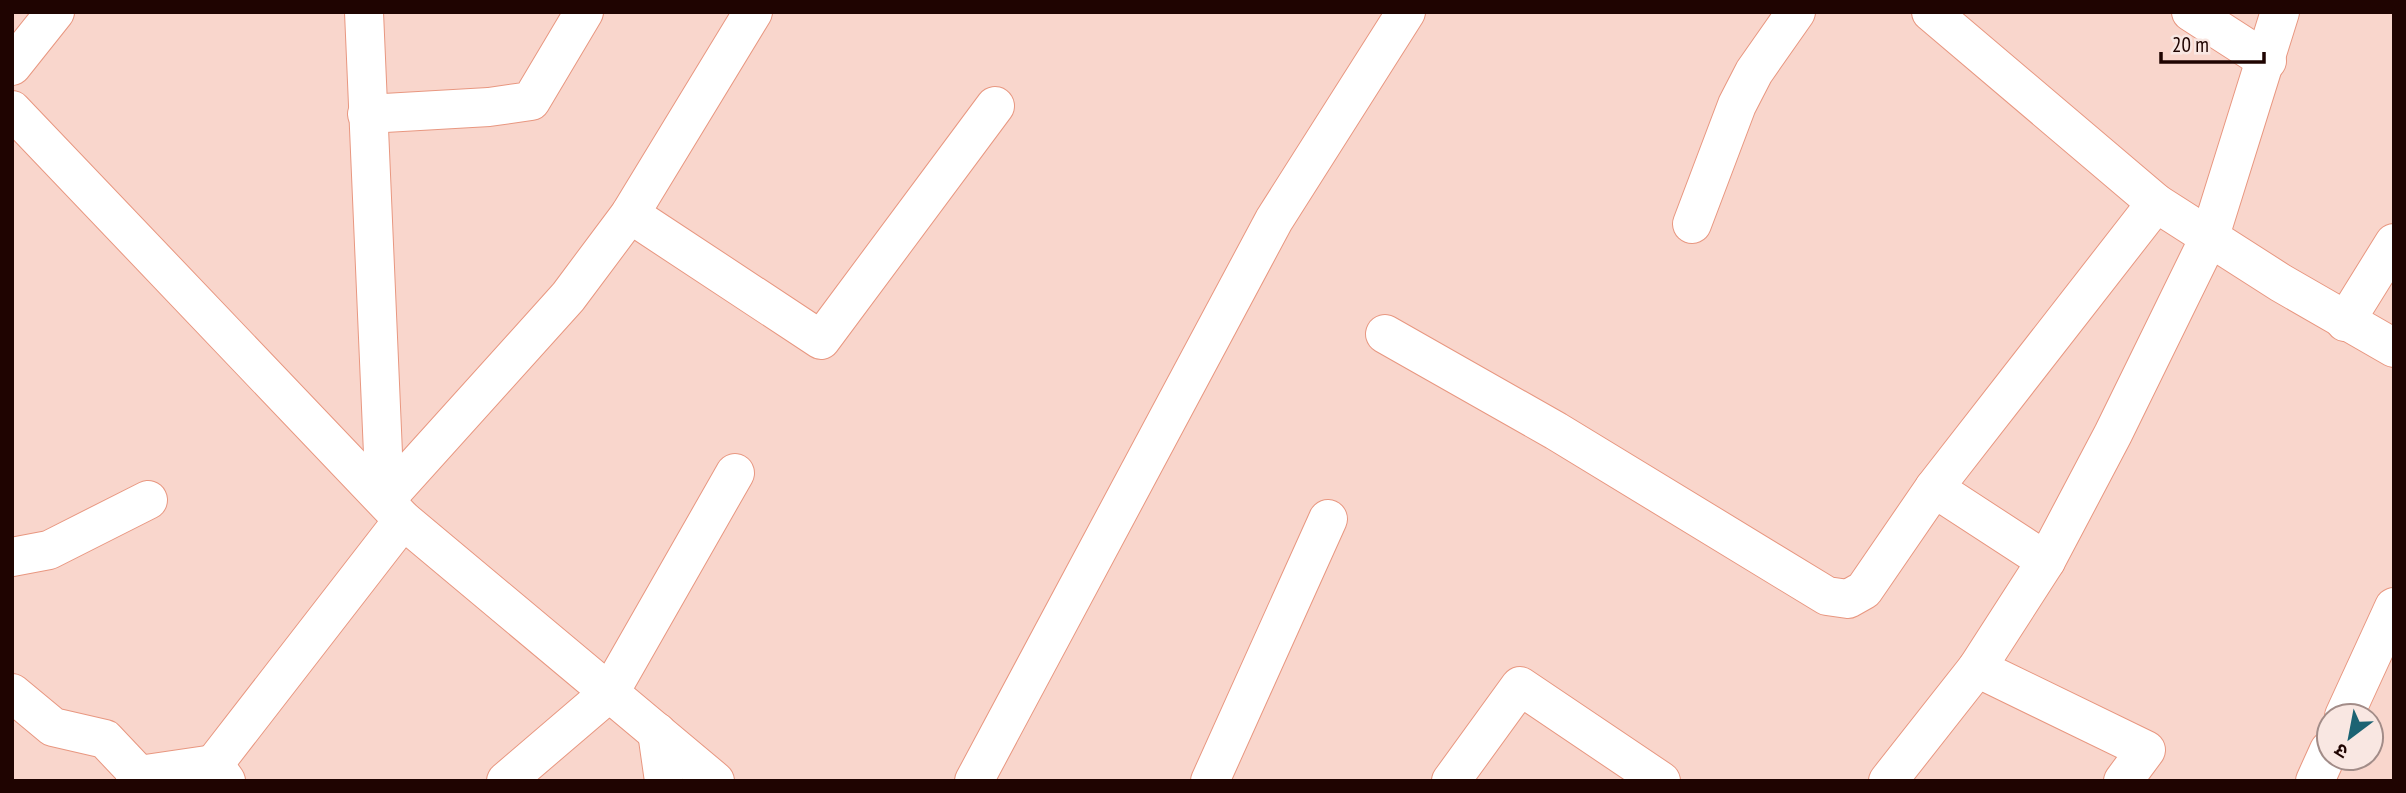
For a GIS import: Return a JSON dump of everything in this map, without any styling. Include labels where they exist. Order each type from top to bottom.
[{"type":"street","points":[[12,66],[55,12]]},
{"type":"street","points":[[364,12],[367,114],[394,510]]},
{"type":"street","points":[[367,114],[489,107],[531,101],[584,12]]},
{"type":"street","points":[[12,693],[53,727],[105,739],[137,778],[220,773],[394,510],[568,297],[630,214],[753,12]]},
{"type":"street","points":[[974,781],[1274,220],[1406,12]]},
{"type":"street","points":[[1692,225],[1737,104],[1754,72],[1796,12]]},
{"type":"street","points":[[1931,12],[2156,203],[2345,322],[2394,348]]},
{"type":"street","points":[[2191,12],[2267,61]]},
{"type":"street","points":[[1888,781],[1977,668],[2046,561],[2210,236],[2267,61],[2280,12]]},
{"type":"street","points":[[630,214],[821,340],[995,106]]},
{"type":"street","points":[[12,110],[394,510],[715,781]]},
{"type":"street","points":[[1385,334],[1568,438],[1827,596],[1847,599],[1864,590],[1934,488],[2156,203]]},
{"type":"street","points":[[2345,322],[2394,243]]},
{"type":"street","points":[[506,781],[610,692],[735,473]]},
{"type":"street","points":[[1934,488],[2046,561]]},
{"type":"street","points":[[12,557],[49,550],[148,500]]},
{"type":"street","points":[[1210,781],[1328,519]]},
{"type":"street","points":[[2350,702],[2394,607]]},
{"type":"street","points":[[1977,668],[2146,750],[2123,781]]},
{"type":"street","points":[[1451,781],[1520,686],[1661,781]]},
{"type":"street","points":[[657,732],[664,781]]}]
